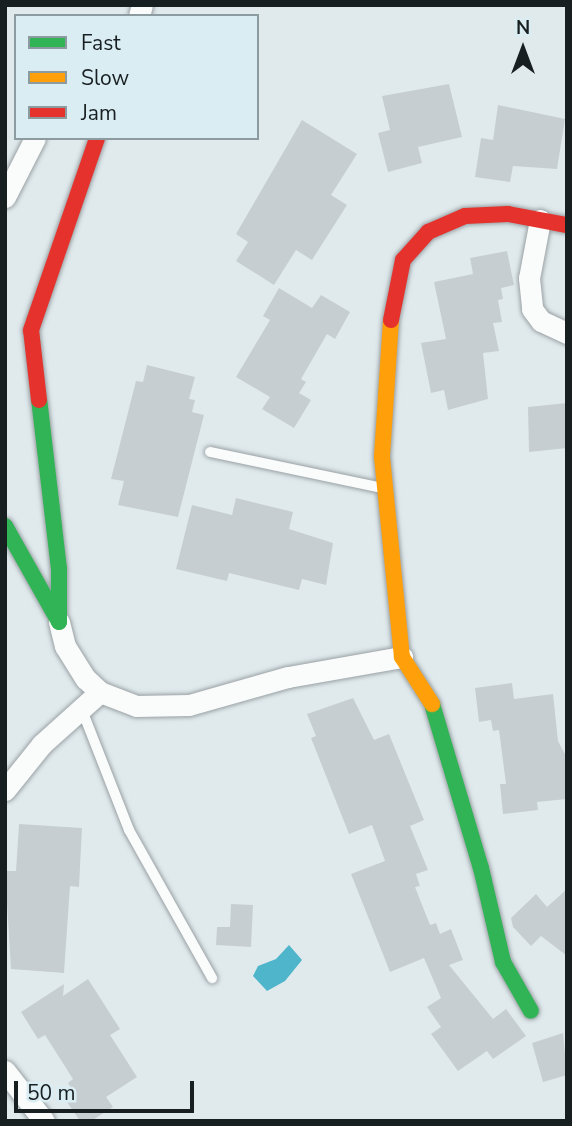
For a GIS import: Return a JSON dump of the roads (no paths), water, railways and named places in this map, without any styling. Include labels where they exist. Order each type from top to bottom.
[{"type":"street","points":[[5,197],[34,140]]},
{"type":"street","points":[[59,622],[59,569],[31,330],[44,282],[96,140]]},
{"type":"street","points":[[531,1011],[503,962],[481,868],[430,699],[402,657],[384,489],[393,296],[403,260],[428,232],[446,222],[485,214],[567,225]]},
{"type":"street","points":[[540,220],[529,278],[532,310],[541,321],[567,333]]},
{"type":"street","points":[[5,526],[59,622],[74,664],[100,692],[136,706],[189,705],[288,677],[402,657]]},
{"type":"street","points":[[5,790],[42,744],[100,692]]},
{"type":"street","points":[[5,1071],[44,1121]]},
{"type":"lane","points":[[210,452],[384,489]]},
{"type":"lane","points":[[82,710],[130,830],[212,978]]},
{"type":"water","points":[[289,945],[302,960],[285,981],[267,991],[253,976],[258,966],[276,959]]}]
